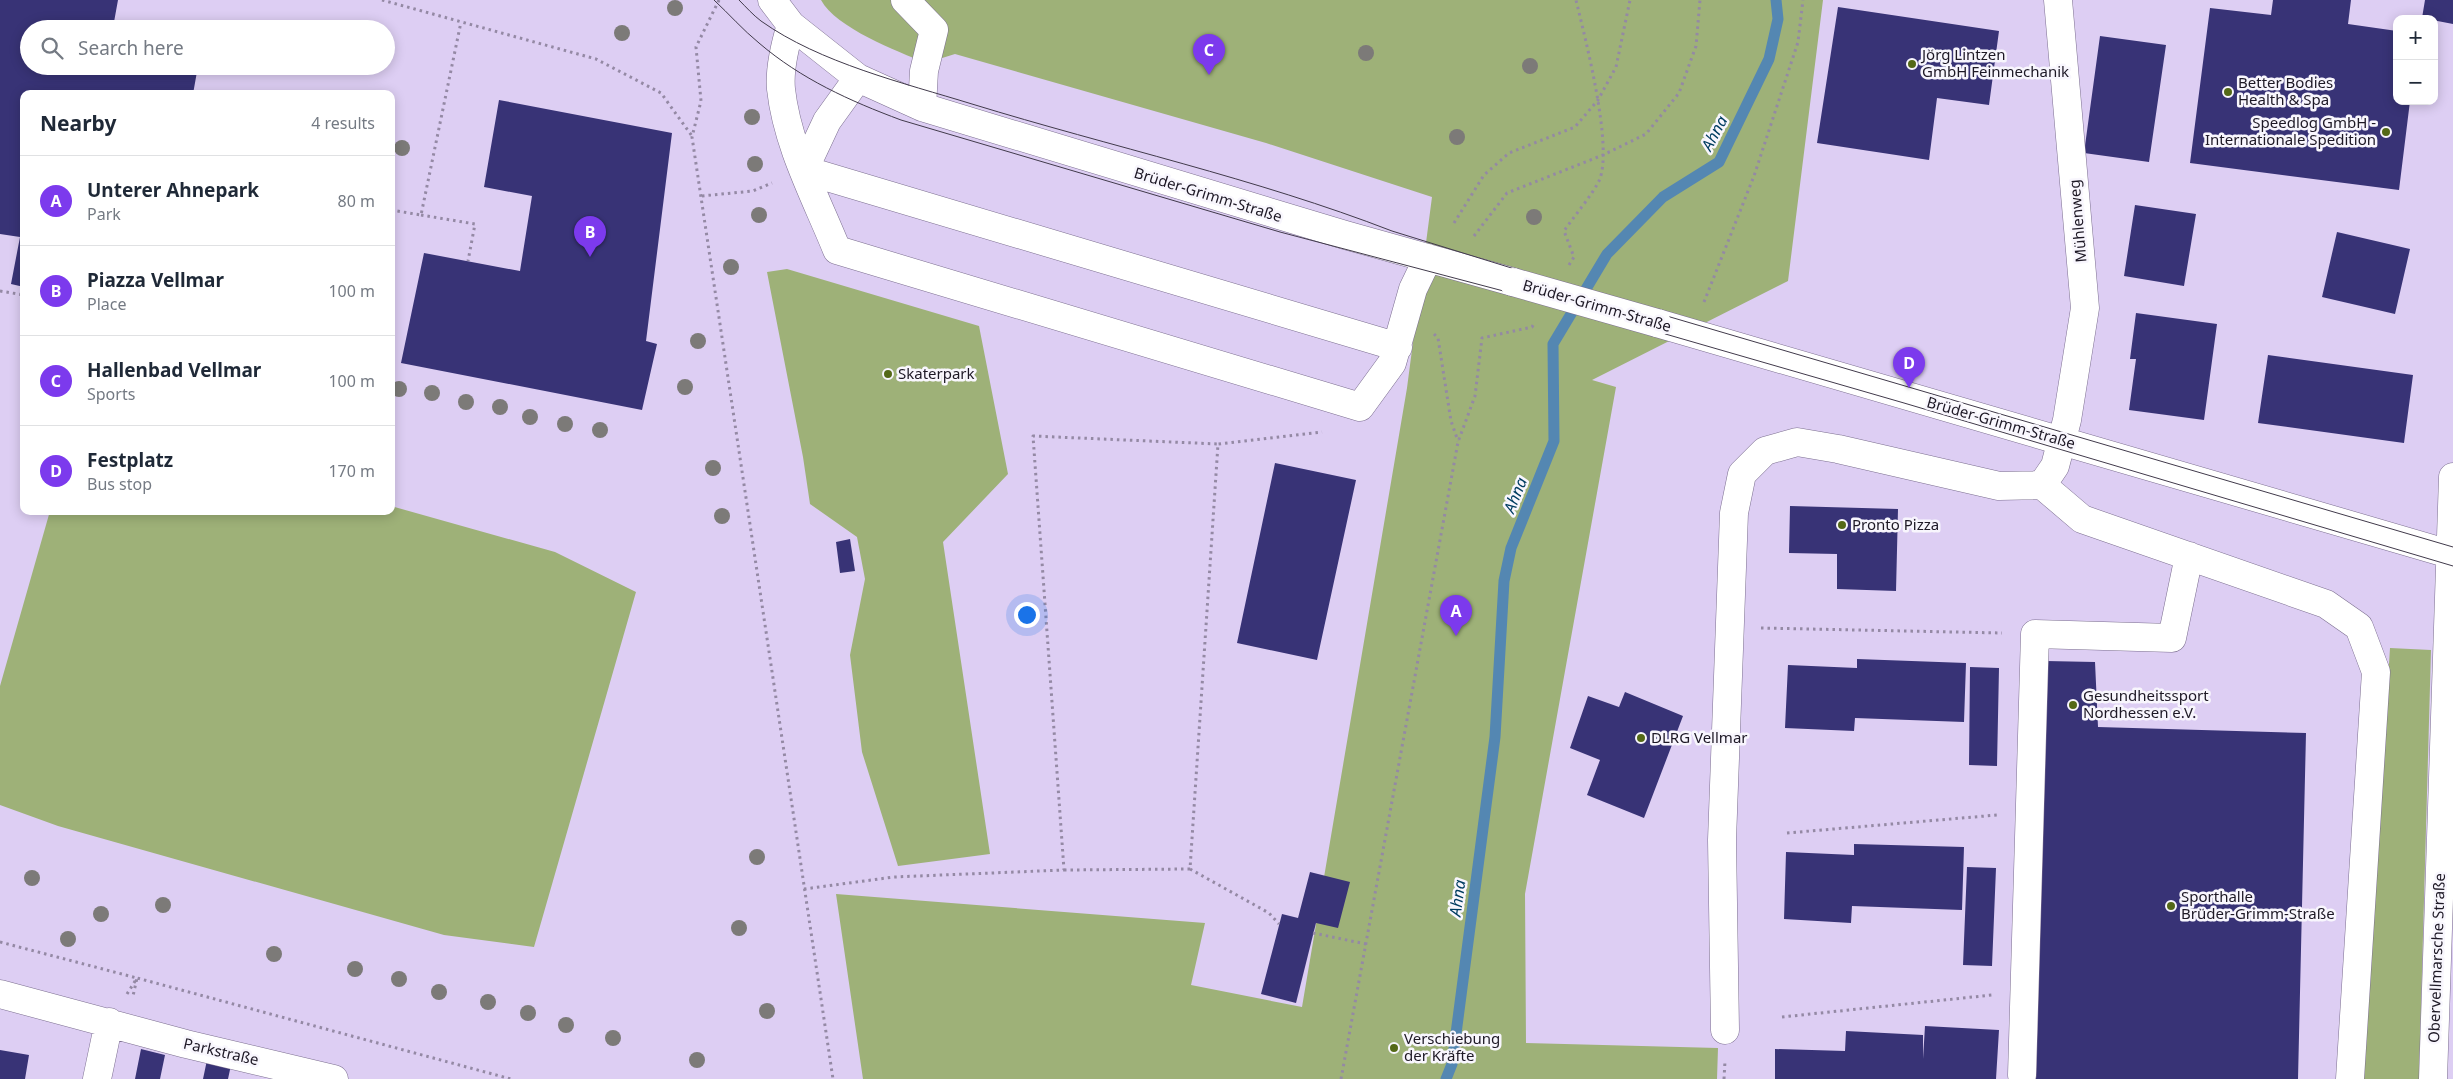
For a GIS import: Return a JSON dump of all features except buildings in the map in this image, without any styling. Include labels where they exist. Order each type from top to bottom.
[{"type":"street","name":"Brüder-Grimm-Straße","points":[[772,0],[791,25],[858,78],[922,107],[1053,148],[1428,258],[2062,440],[2452,555]]},
{"type":"street","points":[[905,0],[934,30],[924,71],[922,107]]},
{"type":"street","name":"Mühlenweg","points":[[2042,485],[2054,466],[2062,440],[2085,308],[2058,0]]},
{"type":"street","points":[[791,25],[784,51],[781,88],[792,140],[837,250],[1360,407],[1392,363],[1413,289],[1428,258]]},
{"type":"street","points":[[804,170],[827,121],[858,78]]},
{"type":"street","points":[[804,170],[1398,347]]},
{"type":"street","points":[[1725,1030],[1722,840],[1734,513],[1742,474],[1765,451],[1797,442],[1838,449],[1999,486],[2042,485],[2082,519],[2326,604],[2359,627],[2376,672],[2350,1079]]},
{"type":"street","name":"Obervellmarsche Straße","points":[[2433,1079],[2452,555],[2453,477]]},
{"type":"street","points":[[2022,1075],[2035,634],[2172,638],[2189,556]]},
{"type":"street","name":"Parkstraße","points":[[0,994],[186,1044],[334,1079]]},
{"type":"street","points":[[97,1079],[108,1022]]},
{"type":"path","points":[[382,0],[596,59],[661,94],[692,137]]},
{"type":"path","points":[[719,0],[696,47],[701,100],[692,137],[833,1079]]},
{"type":"path","points":[[1574,257],[1564,231],[1599,180],[1604,155],[1598,100],[1576,0]]},
{"type":"path","points":[[1454,223],[1484,175],[1509,153],[1575,127],[1598,100],[1616,67],[1630,0]]},
{"type":"path","points":[[1474,236],[1507,193],[1604,155],[1646,134],[1679,93],[1696,46],[1700,0]]},
{"type":"path","points":[[1701,311],[1763,149],[1798,42],[1803,0]]},
{"type":"path","points":[[421,215],[461,22]]},
{"type":"path","points":[[702,196],[754,191]]},
{"type":"path","points":[[395,211],[474,224],[468,262]]},
{"type":"path","points":[[0,291],[20,294]]},
{"type":"path","points":[[1409,306],[1438,338],[1451,421],[1458,442]]},
{"type":"path","points":[[1341,1079],[1458,442],[1475,396],[1482,338],[1532,327]]},
{"type":"path","points":[[1064,870],[1033,436],[1218,444],[1338,430],[1360,407]]},
{"type":"path","points":[[1190,868],[1218,444]]},
{"type":"path","points":[[1730,628],[2035,634]]},
{"type":"path","points":[[1787,833],[2030,812]]},
{"type":"path","points":[[804,889],[894,877],[1064,870],[1190,868],[1270,914],[1279,924]]},
{"type":"path","points":[[1314,933],[1366,944]]},
{"type":"path","points":[[0,942],[510,1079]]},
{"type":"path","points":[[108,1022],[137,978]]},
{"type":"path","points":[[1782,1017],[2024,992]]},
{"type":"green space","points":[[821,0],[1823,0],[1788,281],[1592,380],[1616,387],[1525,894],[1526,1043],[1718,1048],[1717,1079],[863,1079],[836,894],[1205,923],[1191,985],[1302,1007],[1407,388],[1432,197],[1266,143],[955,54],[926,63],[853,29],[840,20]]},
{"type":"green space","points":[[787,269],[979,326],[1008,474],[943,542],[990,854],[898,866],[862,752],[850,655],[865,579],[857,537],[810,504],[803,457],[767,272]]},
{"type":"green space","points":[[395,507],[555,552],[636,592],[534,947],[444,935],[58,826],[0,805],[0,686],[49,515],[395,515]]},
{"type":"green space","points":[[2390,648],[2431,650],[2419,1079],[2363,1079]]},
{"type":"waterway","name":"Ahna","points":[[1446,1079],[1452,1064],[1495,737],[1504,581],[1511,548],[1554,441],[1553,344],[1607,254],[1663,197],[1719,162],[1769,59],[1778,19],[1776,0]]},
{"type":"tram line","points":[[714,0],[753,38],[792,68],[845,97],[901,120],[1280,232],[1655,331],[2453,566]]},
{"type":"tram line","points":[[739,0],[752,14],[784,36],[809,49],[891,80],[1236,179],[1340,212],[1392,231],[1660,314],[2453,547]]},
{"type":"place","name":"Jörg Lintzen GmbH Feinmechanik","points":[[1912,64]]},
{"type":"place","name":"Hallenbad Vellmar","points":[[1209,75]]},
{"type":"place","name":"Better Bodies Health & Spa","points":[[2228,92]]},
{"type":"place","name":"Speedlog GmbH - Internationale Spedition","points":[[2386,132]]},
{"type":"place","name":"Piazza Vellmar","points":[[590,257]]},
{"type":"place","name":"Skaterpark","points":[[888,374]]},
{"type":"place","name":"Festplatz","points":[[1909,388]]},
{"type":"place","name":"Pronto Pizza","points":[[1842,525]]},
{"type":"place","name":"Unterer Ahnepark","points":[[1456,636]]},
{"type":"place","name":"Gesundheitssport Nordhessen e.V.","points":[[2073,705]]},
{"type":"place","name":"DLRG Vellmar","points":[[1641,738]]},
{"type":"place","name":"Sporthalle Brüder-Grimm-Straße","points":[[2171,906]]},
{"type":"place","name":"Verschiebung der Kräfte","points":[[1394,1048]]}]
